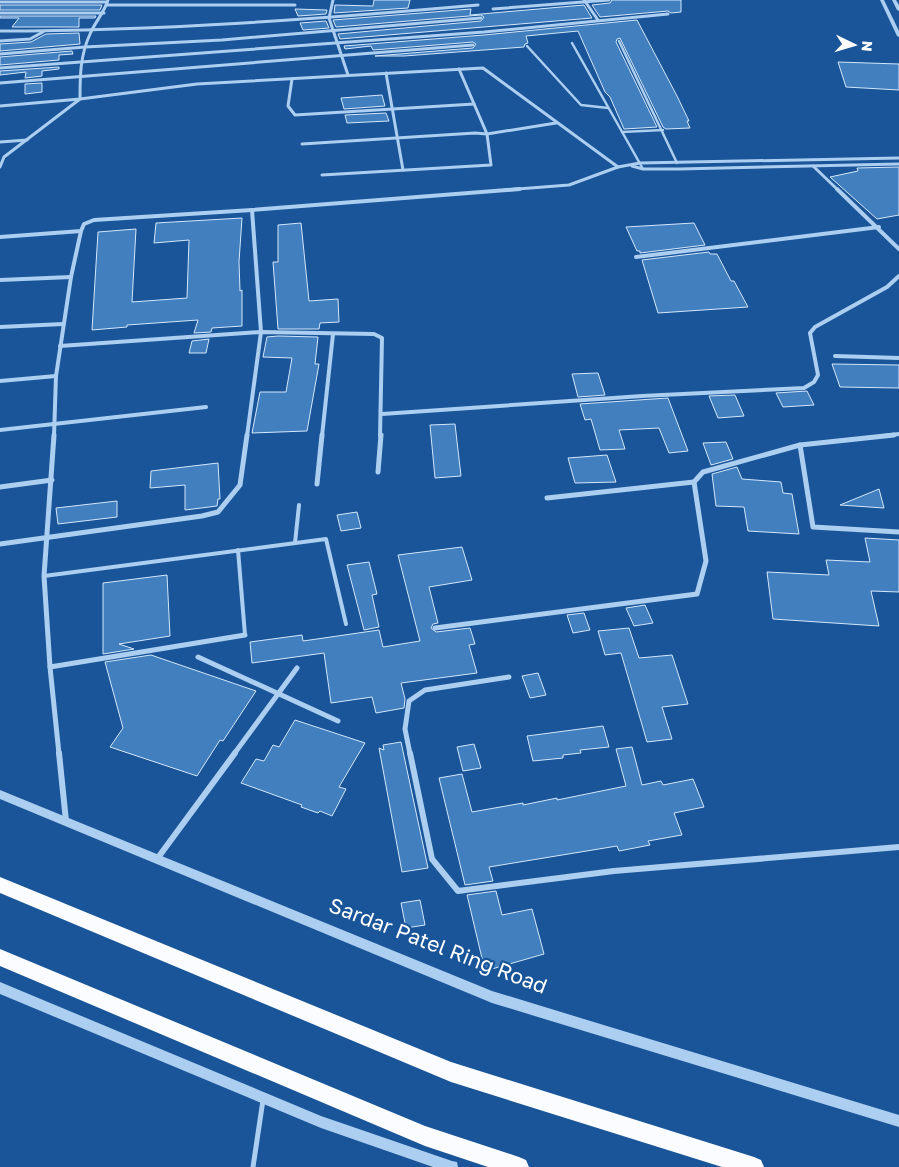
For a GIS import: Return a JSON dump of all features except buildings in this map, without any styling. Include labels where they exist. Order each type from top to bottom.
[{"type":"highway","points":[[0,885],[451,1072],[754,1167]]},
{"type":"highway","points":[[0,957],[425,1136],[519,1167]]},
{"type":"street","points":[[333,0],[329,18],[348,75]]},
{"type":"street","points":[[493,9],[609,0]]},
{"type":"street","points":[[882,0],[899,36]]},
{"type":"street","points":[[894,0],[899,10]]},
{"type":"street","points":[[584,1],[598,20]]},
{"type":"street","points":[[0,2],[295,4]]},
{"type":"street","points":[[0,168],[4,157],[80,99],[81,76],[79,66],[84,47],[104,13],[108,2]]},
{"type":"street","points":[[0,31],[46,31],[329,18],[478,5]]},
{"type":"street","points":[[0,13],[104,13]]},
{"type":"street","points":[[0,68],[484,32],[668,14]]},
{"type":"street","points":[[0,54],[84,47],[222,40],[481,18]]},
{"type":"street","points":[[0,42],[30,39],[46,31]]},
{"type":"street","points":[[0,83],[473,45]]},
{"type":"street","points":[[0,106],[80,99],[197,84],[483,68],[618,167]]},
{"type":"street","points":[[322,174],[491,165],[487,134],[458,70]]},
{"type":"street","points":[[386,73],[403,170]]},
{"type":"street","points":[[292,79],[288,106],[295,115],[474,104]]},
{"type":"street","points":[[302,144],[487,134],[556,123]]},
{"type":"street","points":[[0,142],[27,140]]},
{"type":"street","points":[[66,821],[50,667],[44,576],[52,480],[56,376],[71,277],[80,231],[84,224],[94,220],[252,210],[569,185],[618,167],[640,164],[899,158]]},
{"type":"street","points":[[808,161],[879,227],[899,249]]},
{"type":"street","points":[[631,166],[643,169],[899,164]]},
{"type":"street","points":[[0,544],[46,536],[60,536],[202,516],[218,512],[240,485],[261,332],[252,210]]},
{"type":"street","points":[[636,257],[879,227]]},
{"type":"street","points":[[0,237],[80,231]]},
{"type":"street","points":[[382,414],[642,396],[804,388],[814,382],[818,375],[810,333],[816,327],[887,287],[899,276]]},
{"type":"street","points":[[0,280],[71,277]]},
{"type":"street","points":[[0,327],[64,324]]},
{"type":"street","points":[[60,346],[261,332],[374,334],[382,338],[382,414],[378,472]]},
{"type":"street","points":[[317,484],[333,334]]},
{"type":"street","points":[[835,356],[899,358]]},
{"type":"street","points":[[0,381],[56,376]]},
{"type":"street","points":[[0,430],[53,426],[206,407]]},
{"type":"street","points":[[546,498],[694,482],[704,472],[718,467],[800,445],[899,434]]},
{"type":"street","points":[[800,445],[813,527],[899,532]]},
{"type":"street","points":[[0,487],[52,480]]},
{"type":"street","points":[[435,628],[697,594],[706,561],[694,482]]},
{"type":"street","points":[[50,667],[246,636]]},
{"type":"street","points":[[198,657],[338,721]]},
{"type":"street","points":[[158,859],[298,668]]},
{"type":"street","points":[[509,677],[425,690],[409,700],[405,729],[432,859],[458,891],[614,871],[899,847]]},
{"type":"street","name":"Sardar Patel Ring Road","points":[[0,794],[492,997],[899,1121]]},
{"type":"street","points":[[0,988],[321,1122],[452,1167]]},
{"type":"lane","points":[[619,41],[663,130],[677,163]]},
{"type":"lane","points":[[572,43],[643,169]]},
{"type":"lane","points":[[527,46],[581,105],[608,108]]},
{"type":"lane","points":[[622,132],[663,130]]},
{"type":"lane","points":[[295,543],[299,505]]},
{"type":"lane","points":[[44,576],[326,539],[346,624]]},
{"type":"lane","points":[[238,550],[246,636]]},
{"type":"lane","points":[[252,1167],[264,1098]]}]
